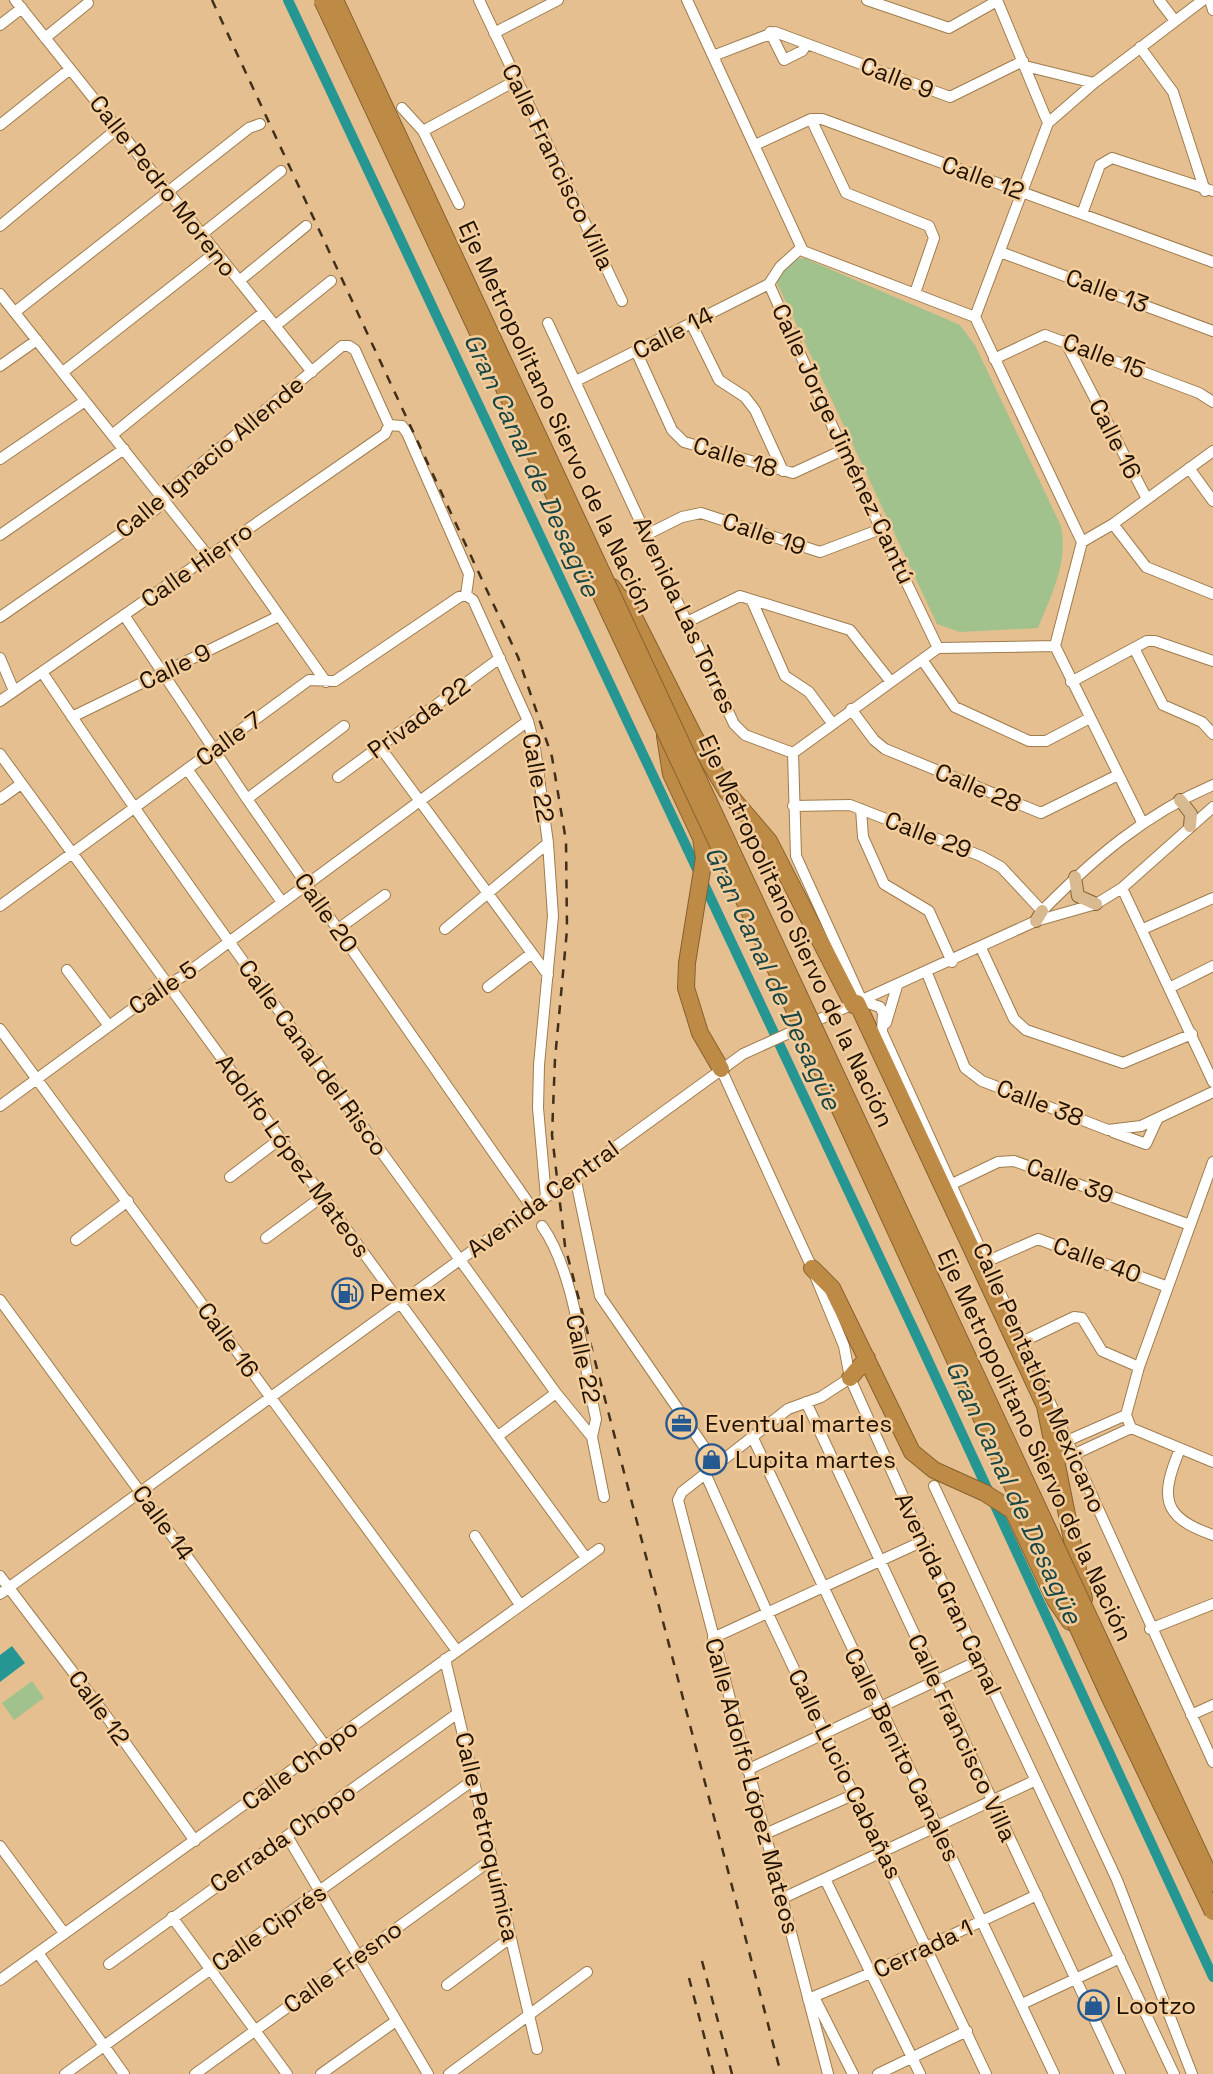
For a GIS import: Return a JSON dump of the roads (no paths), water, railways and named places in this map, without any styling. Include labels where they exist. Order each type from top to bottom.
[{"type":"highway","name":"Eje Metropolitano Siervo de la Nación","points":[[322,0],[1213,1912]]},
{"type":"highway","name":"Eje Metropolitano Siervo de la Nación","points":[[335,0],[611,585],[1213,1882]]},
{"type":"highway","points":[[611,585],[632,613],[694,736],[727,792],[769,841],[857,1003],[1028,1369],[1045,1406],[1054,1435],[1086,1608]]},
{"type":"highway","points":[[664,730],[671,774],[701,838],[704,858],[687,963],[687,988],[700,1033],[721,1069]]},
{"type":"highway","points":[[812,1268],[832,1288],[912,1452],[934,1470],[985,1493],[1013,1511],[1055,1600],[1092,1656]]},
{"type":"highway","points":[[850,1378],[867,1358]]},
{"type":"main road","points":[[1180,800],[1191,814],[1190,826]]},
{"type":"main road","points":[[1075,877],[1078,896],[1096,904]]},
{"type":"street","name":"Calle Francisco Villa","points":[[479,0],[515,81],[622,301]]},
{"type":"street","name":"Calle Francisco Villa","points":[[494,33],[558,0]]},
{"type":"street","points":[[687,0],[801,248],[807,253],[975,317],[1082,542],[1055,646],[1088,719],[1142,822]]},
{"type":"street","points":[[867,0],[950,28],[997,0],[1048,123]]},
{"type":"street","points":[[1159,0],[1175,21]]},
{"type":"street","points":[[975,317],[1048,123],[1094,83],[1205,0],[1213,10]]},
{"type":"street","points":[[45,38],[88,3]]},
{"type":"street","points":[[0,25],[19,4]]},
{"type":"street","name":"Calle Pedro Moreno","points":[[19,4],[312,372]]},
{"type":"street","points":[[713,56],[770,32],[784,60],[802,51],[807,44]]},
{"type":"street","name":"Calle 9","points":[[770,32],[784,33],[950,97],[1024,63]]},
{"type":"street","points":[[1140,47],[1173,92],[1209,191]]},
{"type":"street","points":[[1024,63],[1094,83]]},
{"type":"street","points":[[0,125],[71,69]]},
{"type":"street","points":[[423,131],[515,81]]},
{"type":"street","points":[[402,108],[423,131],[459,204]]},
{"type":"street","points":[[755,145],[811,119],[846,193],[929,226],[934,238],[915,293]]},
{"type":"street","name":"Calle 12","points":[[811,119],[822,119],[1213,262]]},
{"type":"street","points":[[15,312],[167,190],[249,128],[260,124]]},
{"type":"street","points":[[0,226],[118,128]]},
{"type":"street","points":[[1082,214],[1100,165],[1112,158],[1209,191]]},
{"type":"street","points":[[202,234],[281,171]]},
{"type":"street","points":[[239,282],[306,226]]},
{"type":"street","name":"Calle Jorge Jiménez Cantú","points":[[801,248],[780,267],[769,284],[843,450],[938,648]]},
{"type":"street","points":[[63,372],[216,252]]},
{"type":"street","name":"Calle 13","points":[[1000,252],[1213,331]]},
{"type":"street","points":[[275,326],[331,281]]},
{"type":"street","name":"Calle 14","points":[[576,382],[769,284]]},
{"type":"street","points":[[0,294],[209,557]]},
{"type":"street","points":[[112,435],[264,312]]},
{"type":"street","name":"Avenida Las Torres","points":[[548,323],[737,727],[745,735],[793,752]]},
{"type":"street","points":[[691,323],[719,380],[745,397],[755,410],[783,471]]},
{"type":"street","name":"Calle 15","points":[[994,359],[1045,335],[1199,393],[1213,402]]},
{"type":"street","points":[[0,366],[37,341]]},
{"type":"street","name":"Calle 16","points":[[1065,341],[1147,499]]},
{"type":"street","name":"Calle Ignacio Allende","points":[[0,617],[156,509],[164,498],[342,346],[355,350],[389,425]]},
{"type":"street","name":"Calle 18","points":[[636,351],[676,437],[783,471],[797,472],[843,450]]},
{"type":"street","points":[[0,459],[85,401]]},
{"type":"street","points":[[389,425],[404,428],[469,575],[466,595]]},
{"type":"street","name":"Calle Hierro","points":[[0,701],[385,434],[389,425]]},
{"type":"street","points":[[0,535],[124,449]]},
{"type":"street","points":[[1082,542],[1113,524],[1213,451]]},
{"type":"street","points":[[1189,468],[1213,501]]},
{"type":"street","name":"Calle 19","points":[[648,534],[682,517],[701,513],[820,552],[881,529]]},
{"type":"street","points":[[1113,524],[1146,568],[1213,594]]},
{"type":"street","points":[[228,543],[326,682]]},
{"type":"street","name":"Calle 22","points":[[466,595],[473,600],[528,721],[535,748],[548,843],[552,916],[538,1108],[546,1197]]},
{"type":"street","name":"Calle 7","points":[[0,906],[310,680],[335,681],[459,597],[466,595]]},
{"type":"street","points":[[687,622],[736,596],[850,630],[891,682]]},
{"type":"street","points":[[752,601],[785,676],[809,692],[832,723]]},
{"type":"street","name":"Calle 20","points":[[124,615],[247,799],[532,1208]]},
{"type":"street","name":"Calle 9","points":[[72,717],[279,616]]},
{"type":"street","points":[[1071,682],[1134,648],[1155,641],[1213,661]]},
{"type":"street","points":[[857,1003],[796,856],[793,752],[938,648],[1055,646]]},
{"type":"street","points":[[1134,648],[1163,705],[1202,722],[1213,734]]},
{"type":"street","points":[[0,658],[15,691]]},
{"type":"street","name":"Privada 22","points":[[338,777],[500,658]]},
{"type":"street","points":[[923,661],[955,708],[1029,741],[1046,741],[1088,719]]},
{"type":"street","name":"Calle Canal del Risco","points":[[42,673],[132,809],[228,943],[556,1393],[592,1437]]},
{"type":"street","name":"Calle 28","points":[[851,709],[885,750],[1041,813],[1118,775]]},
{"type":"street","name":"Calle 5","points":[[0,1105],[228,943],[528,721]]},
{"type":"street","points":[[247,799],[344,726]]},
{"type":"street","points":[[380,747],[548,975]]},
{"type":"street","name":"Adolfo López Mateos","points":[[0,754],[586,1558]]},
{"type":"street","points":[[187,769],[282,902]]},
{"type":"street","points":[[0,799],[21,784]]},
{"type":"street","points":[[1039,916],[1075,877],[1142,822],[1213,785]]},
{"type":"street","name":"Calle 29","points":[[793,806],[838,804],[862,809],[993,862],[1039,916]]},
{"type":"street","points":[[1039,916],[1096,904],[1122,888],[1213,807]]},
{"type":"street","points":[[862,809],[863,837],[884,884],[926,907],[952,962]]},
{"type":"street","points":[[445,929],[548,843]]},
{"type":"street","points":[[1122,888],[1171,987],[1213,1082]]},
{"type":"street","points":[[338,929],[385,895]]},
{"type":"street","points":[[1143,929],[1211,897]]},
{"type":"street","name":"Avenida Central","points":[[4,1591],[721,1069],[802,1027],[952,962],[1039,916]]},
{"type":"street","points":[[981,948],[1014,1018],[1026,1030],[1124,1063],[1192,1034]]},
{"type":"street","points":[[488,987],[532,953]]},
{"type":"street","points":[[1171,987],[1213,966]]},
{"type":"street","points":[[67,970],[108,1026]]},
{"type":"street","name":"Calle 38","points":[[927,973],[968,1072],[982,1082],[1108,1130],[1133,1129],[1213,1092]]},
{"type":"street","points":[[883,1032],[897,986]]},
{"type":"street","name":"Calle Pentatlón Mexicano","points":[[857,1003],[880,1007],[883,1013],[883,1032],[950,1185],[988,1261],[1150,1629],[1213,1762]]},
{"type":"street","name":"Calle 16","points":[[0,1029],[457,1651]]},
{"type":"street","name":"Avenida Gran Canal","points":[[721,1069],[812,1268],[844,1346],[850,1378],[923,1541],[1174,2074]]},
{"type":"street","points":[[1108,1130],[1146,1144],[1157,1119]]},
{"type":"street","points":[[230,1177],[280,1139]]},
{"type":"street","name":"Calle 39","points":[[950,1185],[998,1161],[1014,1161],[1190,1225]]},
{"type":"street","points":[[1131,1429],[1126,1415],[1139,1367],[1213,1162]]},
{"type":"street","points":[[575,1176],[600,1296],[716,1464]]},
{"type":"street","points":[[266,1238],[323,1196]]},
{"type":"street","points":[[76,1240],[128,1201]]},
{"type":"street","name":"Calle 22","points":[[542,1226],[557,1247],[566,1279],[596,1419],[592,1437],[604,1497]]},
{"type":"street","name":"Calle 40","points":[[988,1261],[1038,1239],[1168,1287]]},
{"type":"street","name":"Calle 14","points":[[0,1300],[326,1747]]},
{"type":"street","points":[[1024,1341],[1078,1317],[1088,1323],[1102,1351],[1139,1367]]},
{"type":"street","points":[[705,1473],[788,1409],[821,1397],[850,1378]]},
{"type":"street","points":[[498,1436],[556,1393]]},
{"type":"street","name":"Calle Francisco Villa","points":[[806,1402],[1120,2074]]},
{"type":"street","points":[[1069,1440],[1126,1415]]},
{"type":"street","points":[[1075,1454],[1131,1429],[1213,1461]]},
{"type":"street","name":"Calle Benito Canales","points":[[751,1436],[1054,2074]]},
{"type":"street","points":[[1180,1449],[1168,1477],[1167,1499],[1178,1520],[1213,1535]]},
{"type":"street","name":"Calle Adolfo López Mateos","points":[[705,1473],[678,1497],[781,1899],[811,1998],[828,2074]]},
{"type":"street","name":"Calle Lucio Cabañas","points":[[705,1473],[768,1614],[884,1853],[986,2074]]},
{"type":"street","points":[[934,1486],[1117,1880],[1192,2074]]},
{"type":"street","points":[[475,1536],[520,1605]]},
{"type":"street","points":[[713,1638],[923,1541]]},
{"type":"street","name":"Calle Chopo","points":[[0,1980],[599,1549]]},
{"type":"street","name":"Calle 12","points":[[0,1576],[4,1591],[195,1841]]},
{"type":"street","points":[[1150,1629],[1212,1606]]},
{"type":"street","name":"Calle Petroquímica","points":[[445,1660],[537,2049]]},
{"type":"street","points":[[747,1770],[978,1661]]},
{"type":"street","points":[[1191,1714],[1213,1705]]},
{"type":"street","name":"Cerrada Chopo","points":[[109,1964],[458,1713]]},
{"type":"street","name":"Calle Ciprés","points":[[65,2074],[472,1781]]},
{"type":"street","points":[[781,1899],[826,1881],[1034,1781]]},
{"type":"street","points":[[765,1834],[855,1794]]},
{"type":"street","points":[[287,1836],[428,2074]]},
{"type":"street","points":[[0,1846],[64,1933]]},
{"type":"street","name":"Calle Fresno","points":[[195,2074],[491,1860]]},
{"type":"street","points":[[826,1881],[873,1972],[920,2074]]},
{"type":"street","name":"Cerrada 1","points":[[811,1998],[1037,1895]]},
{"type":"street","points":[[172,1917],[287,2074]]},
{"type":"street","points":[[447,1985],[510,1938]]},
{"type":"street","points":[[38,1953],[124,2074]]},
{"type":"street","points":[[1022,2004],[1120,1958]]},
{"type":"street","points":[[449,2074],[587,1972]]},
{"type":"street","points":[[811,1998],[853,2074]]},
{"type":"street","points":[[321,2074],[396,2021]]},
{"type":"street","points":[[878,2074],[967,2031]]},
{"type":"water","points":[[12,1646],[25,1663],[0,1682],[0,1655]]},
{"type":"waterway","name":"Gran Canal de Desagüe","points":[[288,0],[919,1341],[1213,1977]]},
{"type":"railway","points":[[212,0],[518,657],[552,757],[566,841],[567,930],[555,1059],[552,1135],[565,1246],[781,2074]]},
{"type":"railway","points":[[702,1961],[732,2074]]},
{"type":"railway","points":[[689,1978],[714,2074]]},
{"type":"place","name":"Pemex","points":[[347,1293]]},
{"type":"place","name":"Eventual martes","points":[[682,1424]]},
{"type":"place","name":"Lupita martes","points":[[712,1460]]},
{"type":"place","name":"Lootzo","points":[[1093,2006]]}]
